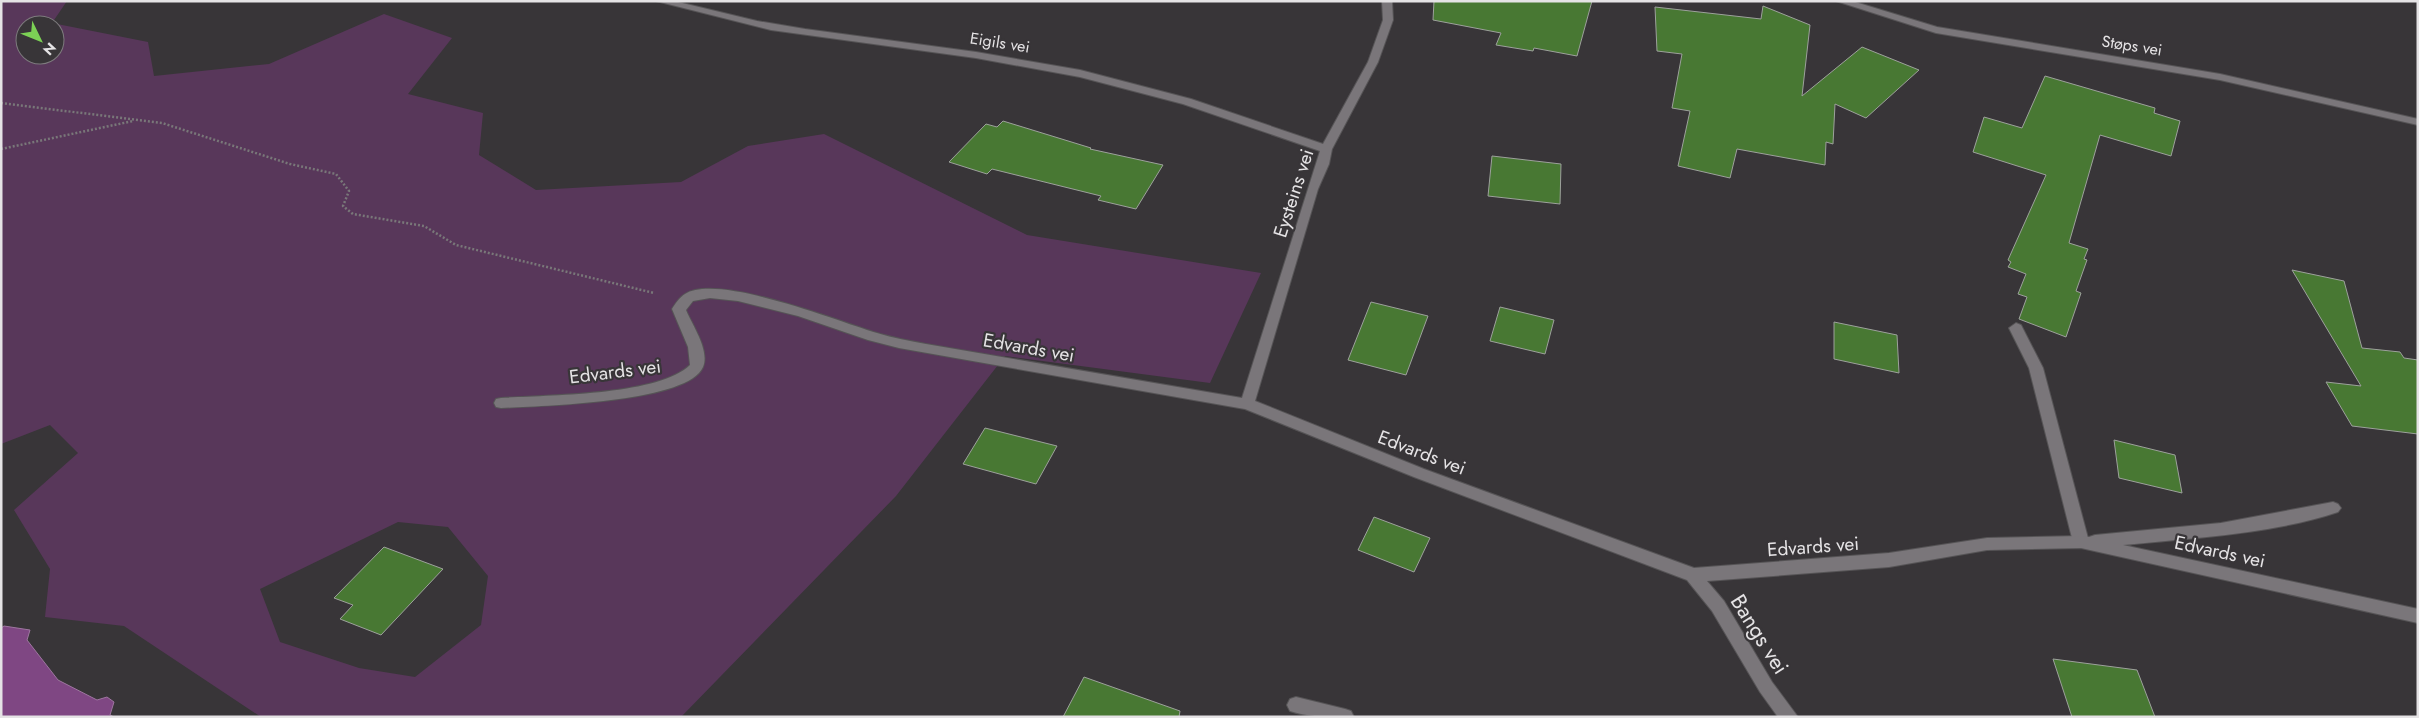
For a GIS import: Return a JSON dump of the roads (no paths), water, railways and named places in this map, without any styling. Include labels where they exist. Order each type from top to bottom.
[{"type":"street","name":"Eigils vei","points":[[661,1],[772,27],[947,50],[1044,66],[1128,84],[1234,115],[1326,149]]},
{"type":"street","name":"Eysteins vei","points":[[1247,404],[1326,149],[1373,62],[1388,20],[1387,1]]},
{"type":"street","name":"Støps vei","points":[[1841,1],[1936,30],[2220,77],[2418,122]]},
{"type":"street","name":"Edvards vei","points":[[501,403],[637,392],[660,388],[689,376],[696,368],[698,356],[679,309],[684,300],[699,294],[736,296],[773,304],[875,337],[926,349],[1247,404],[1419,473],[1625,548],[1693,575],[1888,560],[1987,544],[2082,542],[2418,616]]},
{"type":"street","points":[[2016,328],[2036,368],[2082,542],[2221,529],[2267,522],[2333,508]]},
{"type":"street","name":"Bangs vei","points":[[1693,575],[1718,606],[1766,687],[1789,717]]},
{"type":"street","points":[[1296,705],[1344,717]]}]
